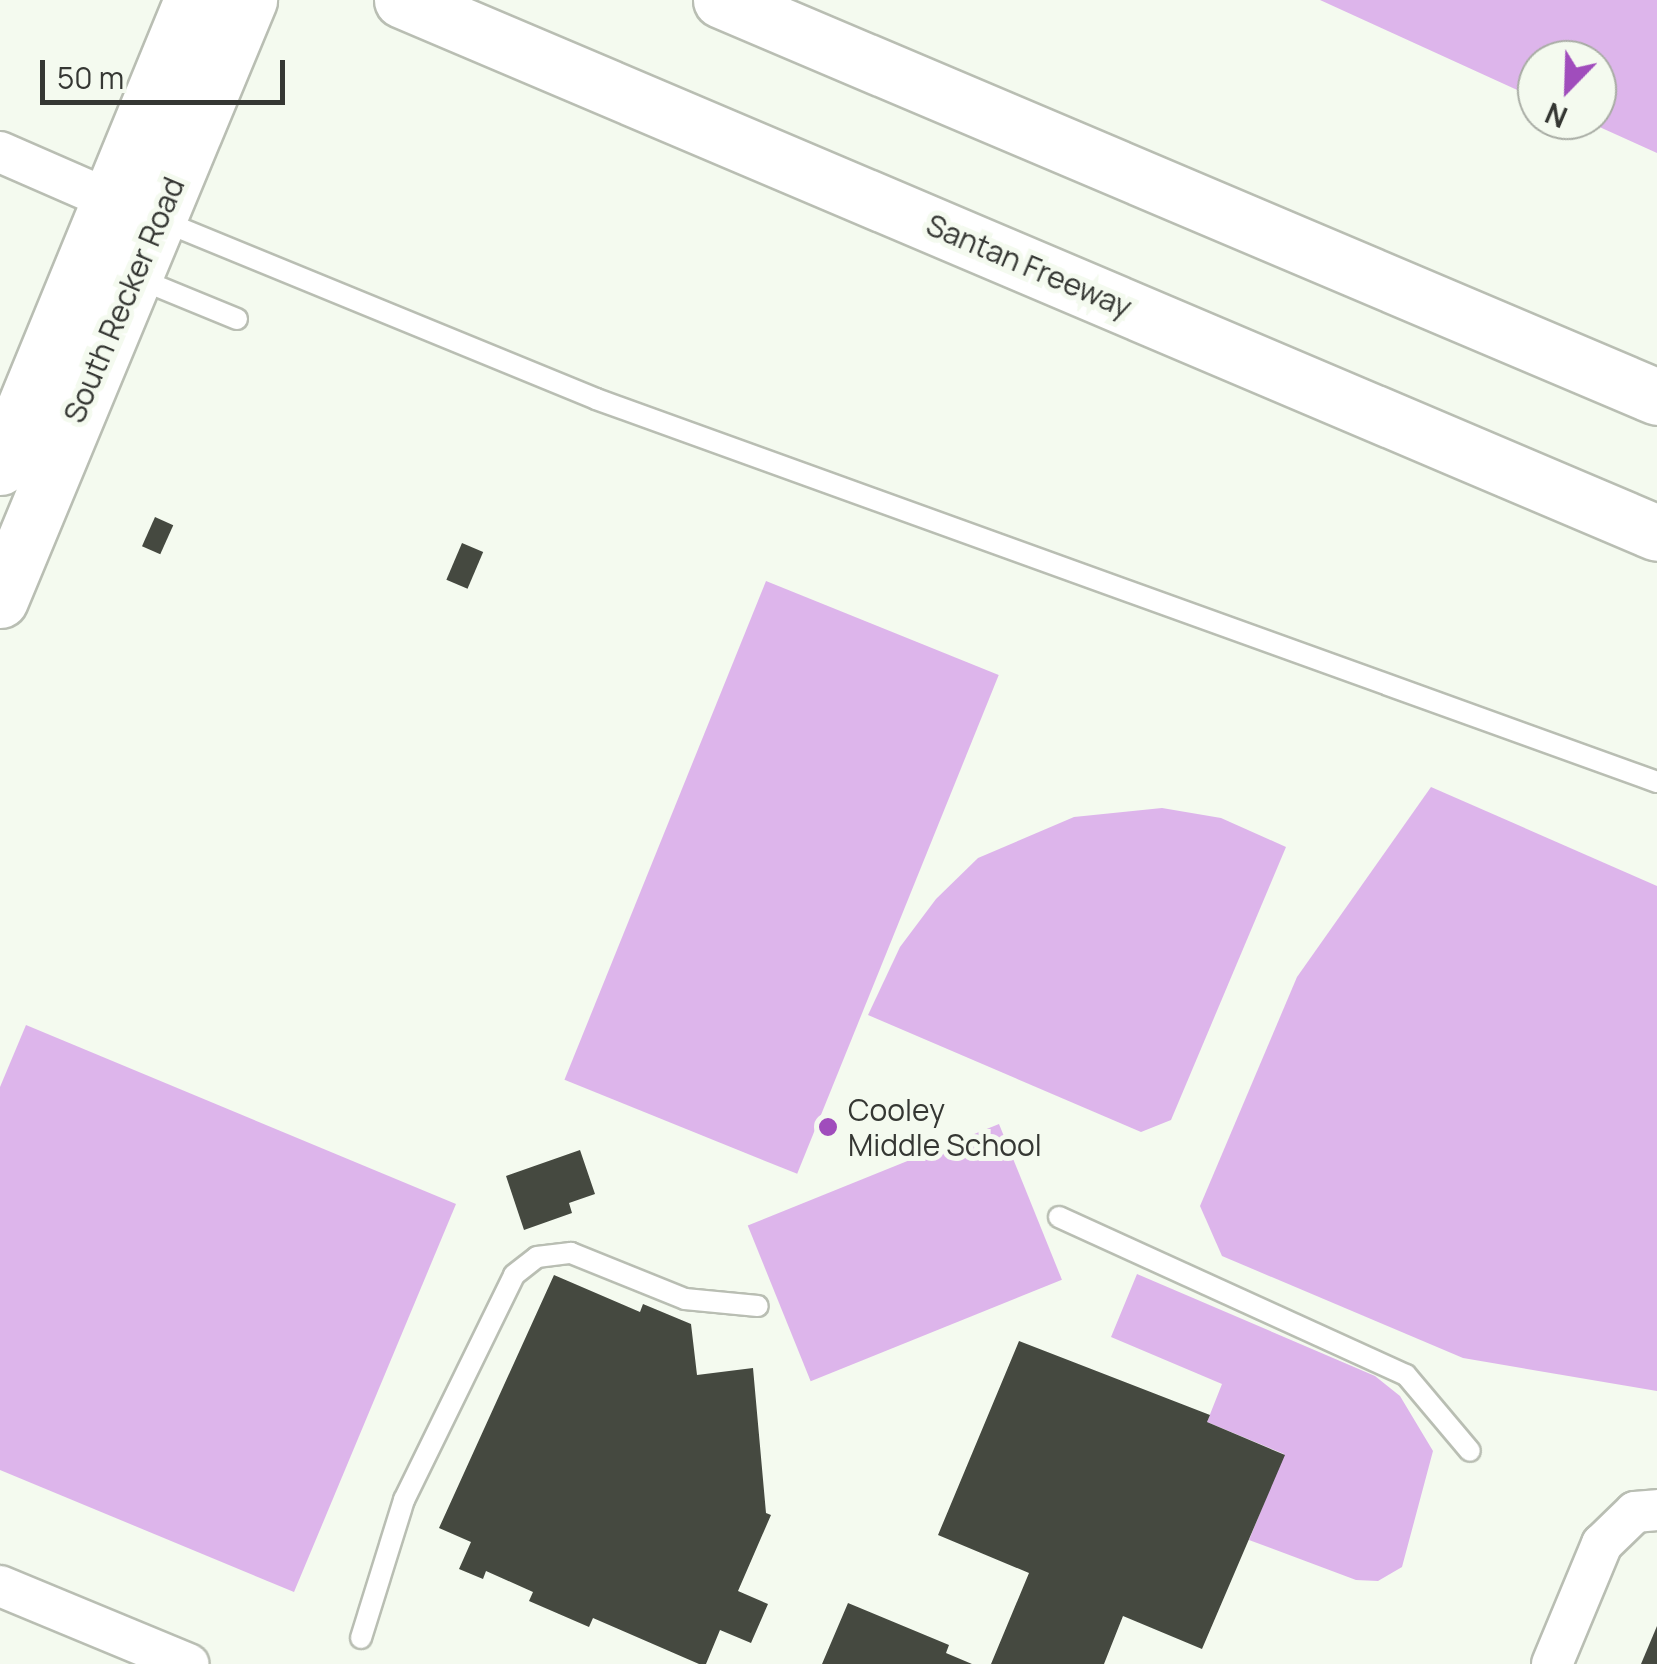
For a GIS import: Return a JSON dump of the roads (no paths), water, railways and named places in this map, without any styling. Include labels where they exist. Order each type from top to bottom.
[{"type":"main road","name":"South Recker Road","points":[[134,210],[192,0]]},
{"type":"main road","name":"South Recker Road","points":[[0,600],[110,268],[134,210],[249,0]]},
{"type":"main road","points":[[721,0],[1657,397]]},
{"type":"main road","name":"Santan Freeway","points":[[410,4],[1657,533]]},
{"type":"main road","name":"South Recker Road","points":[[0,467],[110,268]]},
{"type":"street","points":[[0,152],[134,210]]},
{"type":"street","points":[[1558,1662],[1602,1544],[1646,1511]]},
{"type":"street","points":[[0,1586],[188,1664]]},
{"type":"lane","points":[[134,210],[596,399],[1657,782]]},
{"type":"lane","points":[[110,268],[237,319]]},
{"type":"lane","points":[[1058,1217],[1406,1375],[1470,1451]]},
{"type":"lane","points":[[362,1638],[404,1500],[514,1276],[537,1258],[571,1253],[685,1299],[758,1306]]},
{"type":"place","name":"Cooley Middle School","points":[[828,1127]]}]
